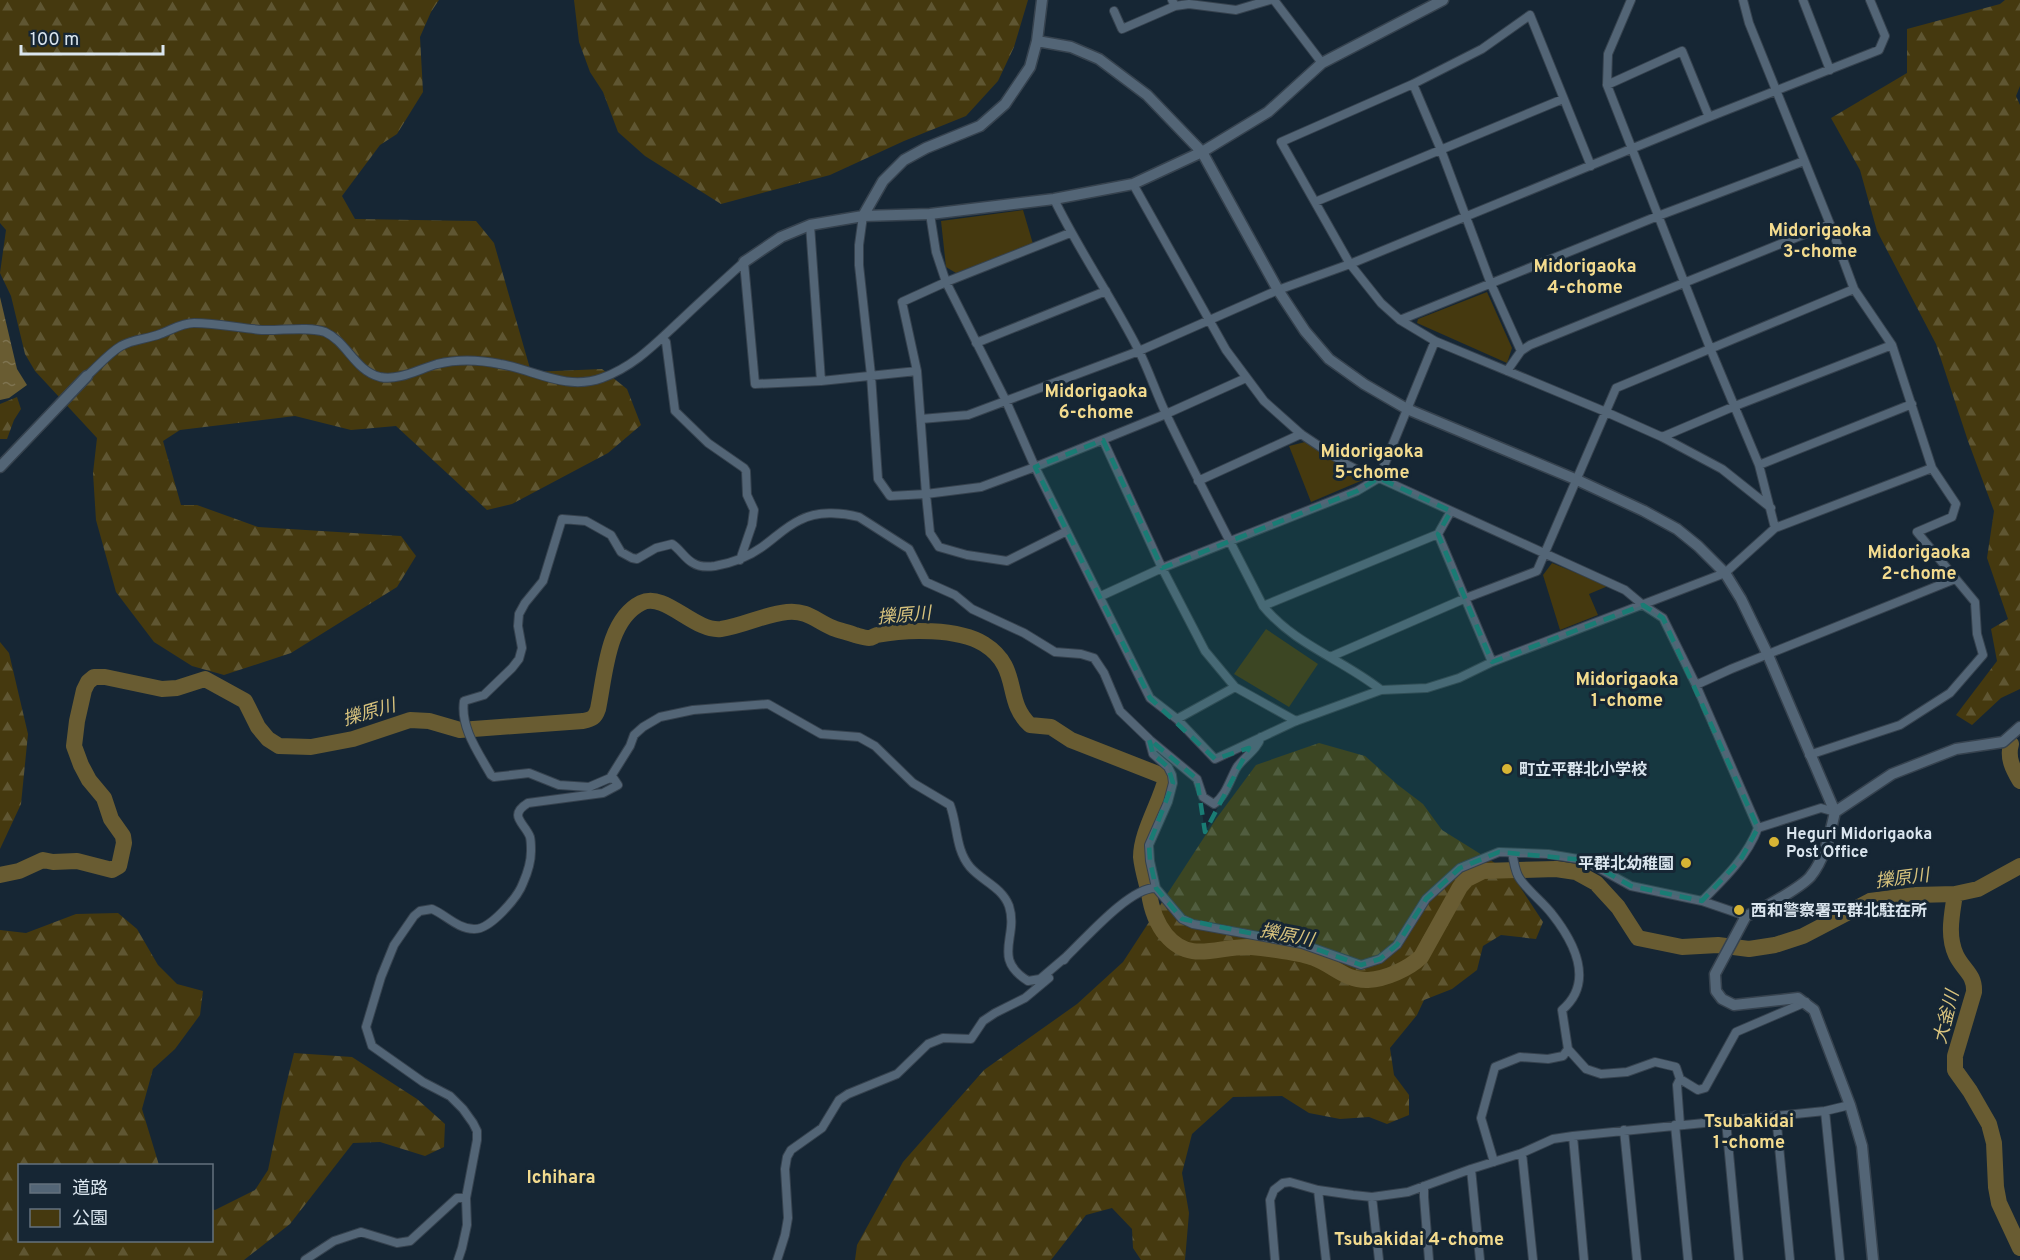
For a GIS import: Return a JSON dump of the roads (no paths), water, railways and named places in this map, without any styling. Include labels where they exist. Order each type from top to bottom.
[{"type":"street","points":[[1042,0],[1037,41],[1030,67],[1020,85],[996,114],[980,126],[926,148],[904,160],[882,181],[863,216],[859,265],[871,375],[878,479],[891,495],[926,494],[981,487],[1103,440],[1246,378]]},
{"type":"street","points":[[1232,0],[1236,10]]},
{"type":"street","points":[[1114,11],[1122,29],[1173,3],[1236,10],[1272,0],[1322,63]]},
{"type":"street","points":[[0,467],[87,376],[121,346],[192,323],[262,330],[311,329],[324,332],[341,344],[348,355],[369,373],[379,377],[390,378],[436,364],[471,361],[500,363],[565,382],[581,383],[599,380],[634,363],[663,339],[744,262],[781,237],[810,225],[863,216],[930,214],[1053,200],[1133,184],[1202,153],[1268,112],[1322,63],[1443,0]]},
{"type":"street","points":[[1631,0],[1608,54],[1607,85],[1710,348],[1759,465],[1775,528]]},
{"type":"street","points":[[1743,0],[1749,23],[1854,289],[1892,345],[1932,468],[1956,504],[1952,517],[1917,532],[1975,602],[1977,634],[1983,655],[1950,693],[1900,725],[1809,755]]},
{"type":"street","points":[[1803,0],[1830,70]]},
{"type":"street","points":[[921,419],[968,415],[1139,351],[1278,290],[1350,264],[1879,50],[1885,36],[1870,0]]},
{"type":"street","points":[[1591,166],[1530,15],[1482,49],[1413,84],[1281,142],[1350,264],[1381,303],[1400,320],[1435,341],[1662,437],[1722,469],[1771,508]]},
{"type":"street","points":[[1037,41],[1071,47],[1099,59],[1147,95],[1202,153],[1278,290],[1305,331],[1329,359],[1364,384],[1407,409],[1575,479],[1644,511],[1677,529],[1698,546],[1725,573],[1741,599],[1768,655],[1835,812],[1826,847],[1809,878],[1760,911],[1746,916],[1702,901],[1631,886],[1584,860],[1548,854],[1499,852],[1460,868],[1426,899],[1397,945],[1380,959],[1361,964],[1302,944],[1193,924],[1182,918],[1150,889],[1149,845],[1168,802],[1173,783],[1168,767],[1153,754],[1149,739]]},
{"type":"street","points":[[1607,85],[1682,51],[1709,117]]},
{"type":"street","points":[[1413,84],[1491,284],[1521,351]]},
{"type":"street","points":[[1315,202],[1563,99]]},
{"type":"street","points":[[1400,320],[1659,216],[1804,161]]},
{"type":"street","points":[[1133,184],[1226,350],[1264,401],[1301,434],[1367,475],[1379,478],[1625,590],[1663,618],[1696,686],[1758,828],[1752,844],[1741,859],[1702,901]]},
{"type":"street","points":[[1053,200],[1139,351],[1198,481],[1263,606],[1276,622],[1297,638],[1363,675],[1381,690]]},
{"type":"street","points":[[930,214],[936,252],[945,282],[1006,401],[1035,467],[1150,698],[1177,719],[1215,759],[1296,721],[1381,690],[1427,688],[1459,678],[1492,662],[1725,573],[1775,528],[1932,468]]},
{"type":"street","points":[[1507,371],[1521,351],[1530,345],[1830,224]]},
{"type":"street","points":[[810,225],[821,381]]},
{"type":"street","points":[[1067,531],[1007,561],[967,555],[939,547],[930,533],[917,371],[902,302],[945,282],[1070,233]]},
{"type":"street","points":[[744,262],[755,384],[821,381],[917,371]]},
{"type":"street","points":[[1330,657],[1466,598],[1537,571],[1616,388],[1854,289]]},
{"type":"street","points":[[976,344],[1106,291]]},
{"type":"street","points":[[663,339],[666,342],[675,411],[708,443],[746,471],[747,495],[754,510],[752,525],[740,560]]},
{"type":"street","points":[[1101,596],[1162,568],[1357,491],[1379,478],[1435,341]]},
{"type":"street","points":[[1662,437],[1892,345]]},
{"type":"street","points":[[1759,465],[1912,404]]},
{"type":"street","points":[[1198,481],[1301,434]]},
{"type":"street","points":[[1103,440],[1162,568],[1205,651],[1235,687],[1296,721]]},
{"type":"street","points":[[1263,606],[1438,534],[1451,511]]},
{"type":"street","points":[[1150,889],[1124,902],[1040,979],[1028,981],[1017,974],[1010,963],[1008,950],[1012,918],[1008,904],[993,884],[971,868],[963,856],[957,840],[950,805],[913,783],[875,746],[859,737],[821,734],[768,704],[693,710],[660,717],[643,727],[634,735],[630,746],[610,778],[589,787],[559,785],[529,773],[494,777],[491,775],[472,742],[462,714],[464,701],[484,695],[519,659],[522,648],[518,626],[519,614],[543,581],[562,519],[586,521],[611,535],[621,552],[632,558],[637,559],[656,548],[672,544],[680,549],[691,563],[711,567],[740,560],[802,518],[830,513],[859,517],[909,549],[926,582],[955,595],[972,609],[1024,633],[1055,652],[1081,654],[1094,658],[1104,673],[1120,711],[1197,779],[1203,797],[1208,801],[1214,804],[1221,800],[1237,768],[1259,745],[1262,737]]},
{"type":"street","points":[[1438,534],[1492,662]]},
{"type":"street","points":[[1696,686],[1731,669],[1955,579]]},
{"type":"street","points":[[1177,719],[1235,687]]},
{"type":"street","points":[[1758,828],[1821,808],[1835,812],[1892,774],[1956,749],[2002,742],[2020,727]]},
{"type":"street","points":[[458,1260],[467,1225],[465,1198],[477,1131],[463,1109],[450,1096],[423,1082],[372,1047],[366,1028],[381,977],[394,945],[420,911],[432,909],[464,927],[476,929],[486,926],[506,908],[523,885],[531,855],[531,838],[518,816],[521,807],[528,803],[603,793],[618,785],[614,779],[610,778]]},
{"type":"street","points":[[1512,853],[1519,878],[1553,915],[1575,950],[1581,975],[1572,1001],[1562,1010],[1568,1049],[1586,1069],[1601,1074],[1626,1072],[1655,1062],[1676,1067],[1680,1079],[1698,1090],[1705,1088],[1736,1032],[1806,1002]]},
{"type":"street","points":[[1746,916],[1715,974],[1716,991],[1722,999],[1734,1005],[1798,998],[1814,1010],[1850,1105],[1862,1146],[1873,1260]]},
{"type":"street","points":[[777,1260],[788,1218],[785,1169],[791,1150],[822,1128],[839,1100],[897,1074],[928,1044],[943,1038],[970,1039],[983,1021],[995,1012],[1025,998],[1060,970],[1066,956]]},
{"type":"street","points":[[1494,1162],[1481,1118],[1495,1067],[1520,1057],[1548,1059],[1563,1056],[1568,1049]]},
{"type":"street","points":[[1680,1079],[1677,1085],[1678,1125],[1688,1260]]},
{"type":"street","points":[[1275,1260],[1270,1200],[1274,1190],[1283,1183],[1290,1182],[1318,1190],[1372,1197],[1408,1192],[1471,1169],[1522,1154],[1553,1139],[1825,1111],[1850,1105]]},
{"type":"street","points":[[1825,1111],[1840,1260]]},
{"type":"street","points":[[1776,1115],[1790,1260]]},
{"type":"street","points":[[1726,1121],[1739,1260]]},
{"type":"street","points":[[1624,1131],[1637,1260]]},
{"type":"street","points":[[1573,1136],[1584,1260]]},
{"type":"street","points":[[1522,1154],[1533,1260]]},
{"type":"street","points":[[1471,1169],[1480,1260]]},
{"type":"street","points":[[1424,1186],[1429,1260]]},
{"type":"street","points":[[1318,1190],[1326,1260]]},
{"type":"street","points":[[1372,1197],[1379,1260]]},
{"type":"street","points":[[305,1260],[334,1241],[361,1232],[397,1243],[410,1241],[457,1198],[465,1198]]},
{"type":"water","points":[[0,297],[17,369],[27,385],[9,398],[0,400]]},
{"type":"waterway","name":"擽原川","points":[[0,875],[19,871],[43,860],[77,861],[112,870],[119,866],[124,843],[123,836],[111,819],[104,798],[89,780],[74,746],[84,690],[94,677],[105,677],[162,689],[177,688],[205,679],[245,701],[258,727],[268,739],[279,746],[311,747],[353,739],[410,720],[429,721],[460,730],[583,721],[593,718],[597,712],[609,650],[621,622],[641,603],[650,601],[660,602],[700,625],[711,628],[721,629],[770,615],[794,612],[806,614],[836,629],[866,638],[903,632],[932,631],[961,635],[984,644],[996,653],[1003,663],[1017,705],[1030,725],[1051,727],[1071,740],[1166,778],[1147,828],[1141,857],[1159,925],[1176,944],[1195,951],[1251,947],[1301,954],[1321,961],[1353,978],[1360,980],[1382,978],[1403,969],[1421,957],[1460,887],[1467,879],[1483,871],[1556,869],[1576,872],[1596,883],[1618,907],[1638,938],[1682,947],[1718,945],[1749,949],[1775,945],[1803,936],[1870,901],[1916,895],[1955,894],[1978,889],[2020,866]]},
{"type":"waterway","name":"擽原川","points":[[2011,744],[2010,759],[2020,781]]},
{"type":"waterway","name":"大釜川","points":[[1955,894],[1951,925],[1953,947],[1971,976],[1974,986],[1955,1056],[1955,1070],[1989,1124],[1994,1143],[1999,1203],[2020,1248]]},
{"type":"place","name":"町立平群北小学校","points":[[1507,769]]},
{"type":"place","name":"Heguri Midorigaoka Post Office","points":[[1774,842]]},
{"type":"place","name":"平群北幼稚園","points":[[1686,863]]},
{"type":"place","name":"西和警察署平群北駐在所","points":[[1739,910]]},
{"type":"district","name":"Midorigaoka 3-chome","points":[[1820,240]]},
{"type":"district","name":"Midorigaoka 4-chome","points":[[1585,276]]},
{"type":"district","name":"Midorigaoka 6-chome","points":[[1096,401]]},
{"type":"district","name":"Midorigaoka 5-chome","points":[[1372,461]]},
{"type":"district","name":"Midorigaoka 2-chome","points":[[1919,562]]},
{"type":"district","name":"Midorigaoka 1-chome","points":[[1627,689]]},
{"type":"district","name":"Tsubakidai 1-chome","points":[[1749,1131]]},
{"type":"district","name":"Ichihara","points":[[561,1177]]},
{"type":"district","name":"Tsubakidai 4-chome","points":[[1419,1239]]}]
